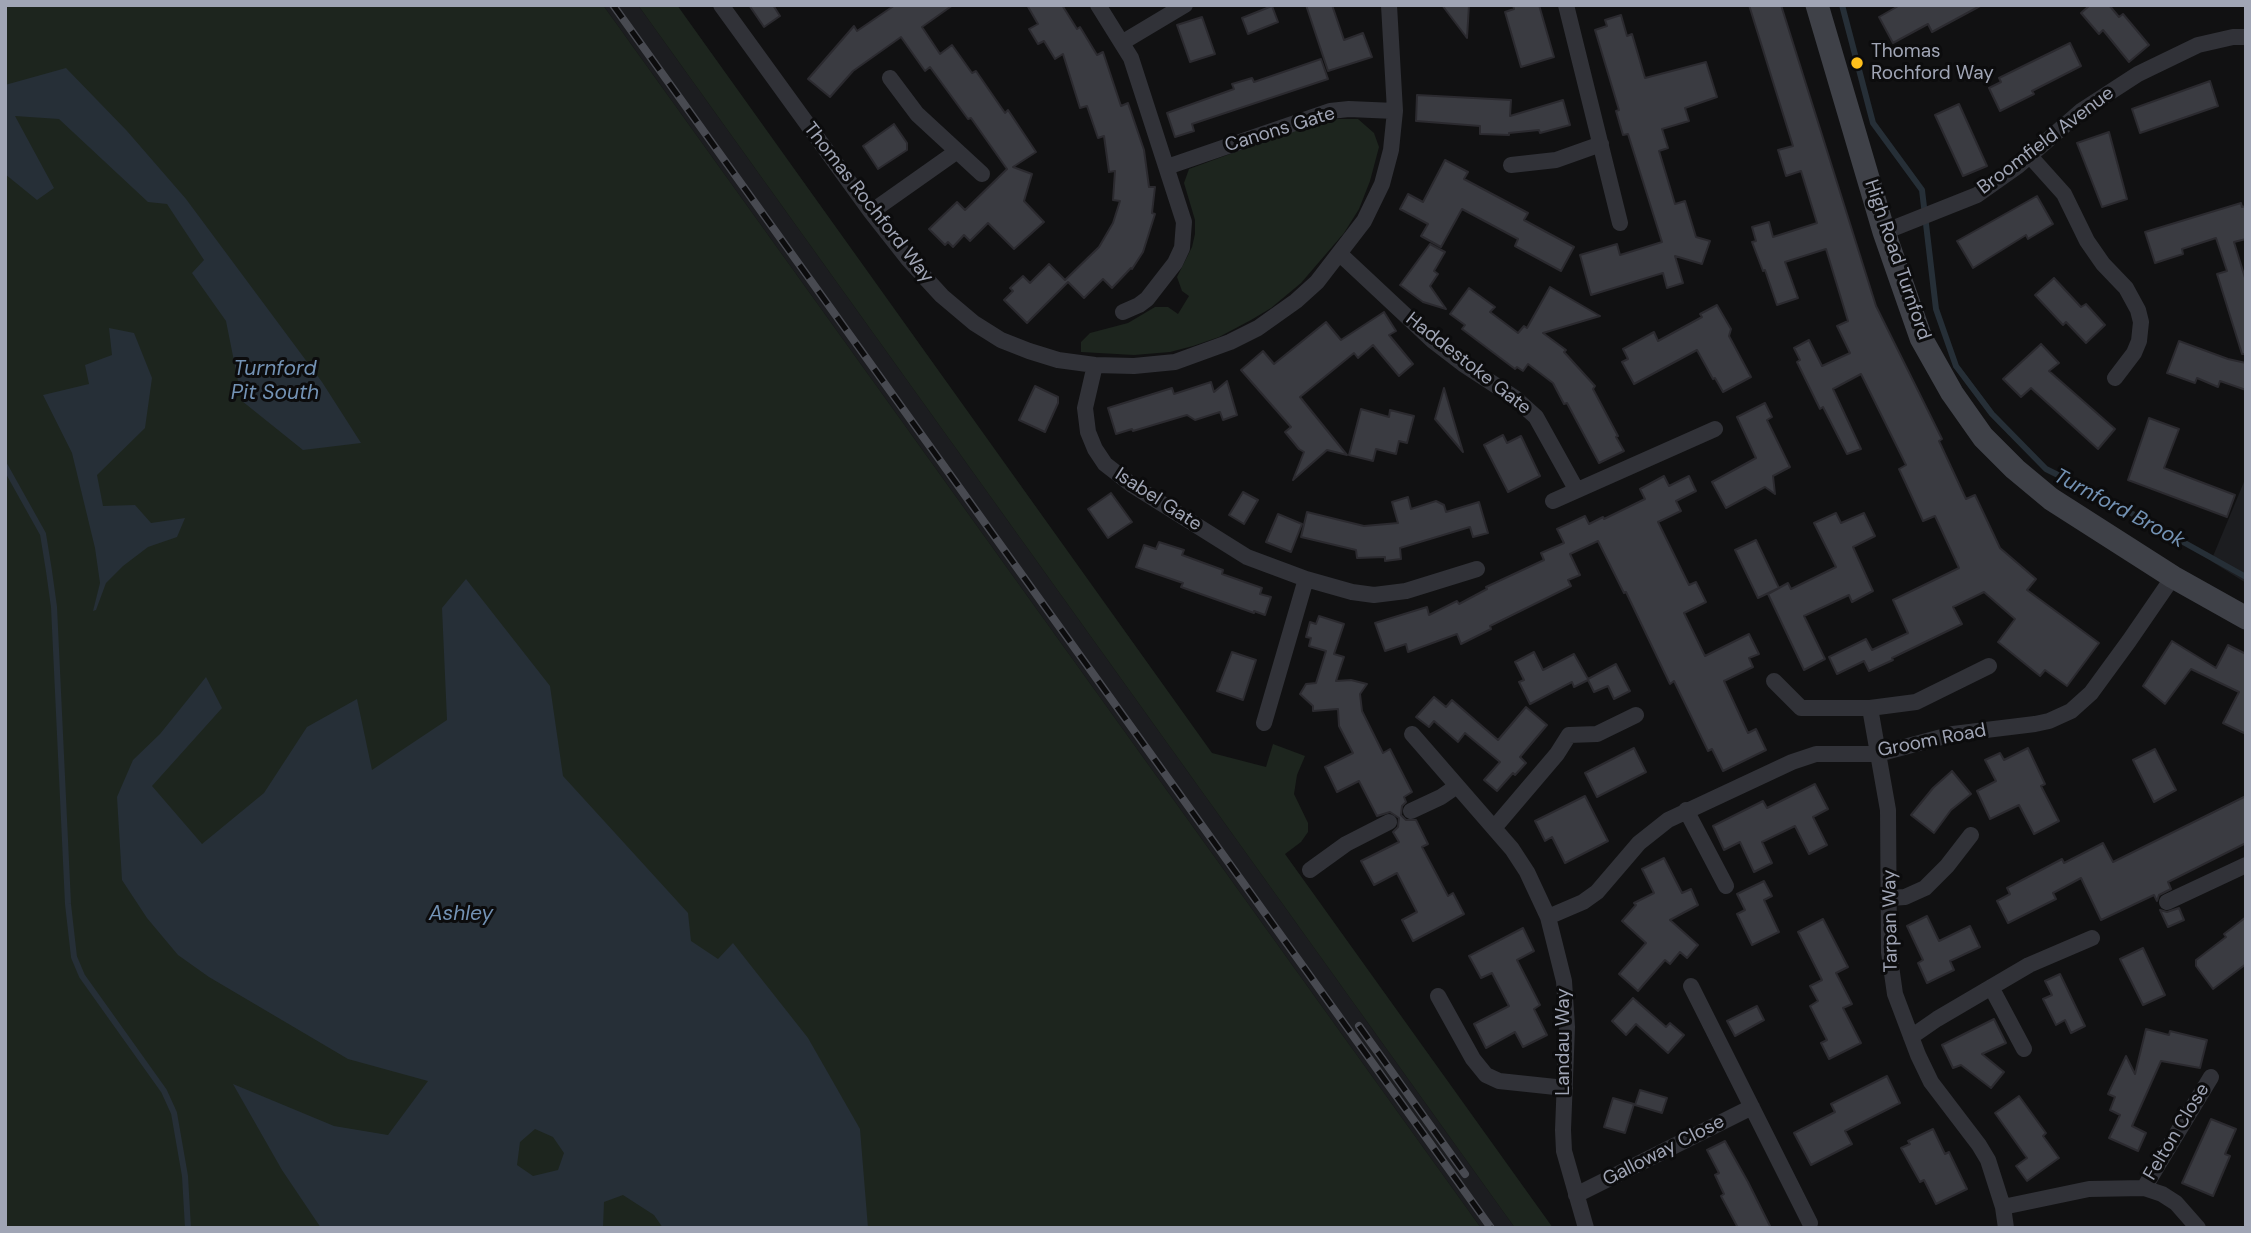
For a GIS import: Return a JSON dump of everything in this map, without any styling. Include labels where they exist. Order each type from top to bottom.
[{"type":"main road","name":"High Road Turnford","points":[[1817,5],[1884,232],[1921,338],[1952,393],[1983,437],[2051,499],[2173,577],[2246,618]]},
{"type":"street","name":"Thomas Rochford Way","points":[[721,5],[872,212],[908,259],[942,296],[974,323],[1002,340],[1029,351],[1058,360],[1134,366],[1175,362],[1230,342],[1258,328],[1317,282],[1364,221],[1382,184],[1391,150],[1395,111],[1389,5]]},
{"type":"street","points":[[1098,5],[1123,42],[1130,58],[1184,222],[1182,248],[1175,263],[1155,291],[1139,305],[1123,312]]},
{"type":"street","points":[[1123,42],[1185,5]]},
{"type":"street","points":[[1566,5],[1620,223]]},
{"type":"street","name":"Broomfield Avenue","points":[[1884,232],[1945,210],[1977,195],[2081,111],[2138,74],[2198,46],[2233,37],[2246,37]]},
{"type":"street","points":[[890,78],[917,114],[982,174]]},
{"type":"street","name":"Canons Gate","points":[[1167,167],[1331,111],[1395,111]]},
{"type":"street","points":[[1511,165],[1556,160],[1601,145]]},
{"type":"street","points":[[872,212],[956,152]]},
{"type":"street","points":[[2029,155],[2064,194],[2087,241],[2103,264],[2126,288],[2138,310],[2141,322],[2139,341],[2134,353],[2115,378]]},
{"type":"street","name":"Haddestoke Gate","points":[[1340,254],[1433,341],[1515,398],[1536,417],[1576,489]]},
{"type":"street","name":"Isabel Gate","points":[[1096,365],[1085,408],[1088,432],[1105,464],[1225,545],[1273,568],[1352,592],[1390,594],[1477,569]]},
{"type":"street","points":[[1553,501],[1714,429]]},
{"type":"street","name":"Groom Road","points":[[1548,917],[1583,902],[1597,892],[1639,843],[1668,820],[1760,775],[1816,754],[1878,754],[1953,734],[2035,724],[2071,710],[2091,692],[2173,577]]},
{"type":"street","points":[[1264,723],[1306,579]]},
{"type":"street","points":[[1774,681],[1801,708],[1870,708],[1916,702],[1989,666]]},
{"type":"street","name":"Tarpan Way","points":[[1870,708],[1888,810],[1889,952],[1892,979],[1901,1013],[1931,1082],[1988,1160],[2003,1207],[2006,1228]]},
{"type":"street","points":[[1494,828],[1557,754],[1569,735],[1597,734],[1636,715]]},
{"type":"street","name":"Landau Way","points":[[1412,734],[1512,849],[1527,872],[1548,917],[1564,981],[1567,1027],[1564,1152],[1586,1228]]},
{"type":"street","points":[[1411,811],[1457,786]]},
{"type":"street","points":[[1686,810],[1726,886]]},
{"type":"street","points":[[1310,870],[1346,844],[1389,822]]},
{"type":"street","points":[[1890,898],[1905,897],[1925,888],[1947,866],[1971,835]]},
{"type":"street","points":[[2167,902],[2246,865]]},
{"type":"street","points":[[1911,1037],[2029,965],[2092,938]]},
{"type":"street","points":[[1691,986],[1810,1223]]},
{"type":"street","points":[[1991,987],[2024,1049]]},
{"type":"street","points":[[1438,996],[1472,1059],[1486,1075],[1499,1081],[1565,1088]]},
{"type":"street","name":"Felton Close","points":[[2144,1188],[2211,1077]]},
{"type":"street","name":"Galloway Close","points":[[1576,1195],[1752,1107]]},
{"type":"street","name":"Felton Close","points":[[2003,1207],[2089,1189],[2144,1188],[2162,1194],[2176,1203],[2198,1228]]},
{"type":"shaded area","points":[[5,5],[603,5],[1481,1228],[5,1228]]},
{"type":"shaded area","points":[[603,5],[638,5],[1515,1228],[1481,1228]]},
{"type":"shaded area","points":[[638,5],[677,5],[1212,753],[1266,767],[1273,744],[1305,756],[1297,775],[1294,794],[1308,823],[1308,832],[1301,842],[1285,854],[1553,1228],[1515,1228]]},
{"type":"shaded area","points":[[1336,119],[1358,119],[1374,133],[1379,147],[1359,209],[1344,233],[1301,283],[1271,308],[1251,320],[1219,337],[1193,346],[1170,352],[1134,355],[1081,352],[1081,342],[1090,333],[1128,323],[1155,307],[1168,307],[1178,314],[1189,296],[1182,291],[1177,277],[1192,247],[1195,234],[1195,220],[1184,183],[1189,169],[1298,129]]},
{"type":"shaded area","points":[[2246,477],[2246,583],[2211,561]]},
{"type":"water","name":"Turnford Pit South","points":[[66,68],[127,131],[186,199],[322,382],[361,443],[303,450],[242,401],[226,321],[192,273],[204,260],[167,204],[148,202],[59,119],[15,116],[54,188],[37,200],[5,174],[5,85]]},
{"type":"water","points":[[109,328],[134,333],[152,378],[145,428],[97,475],[103,506],[135,505],[151,523],[185,518],[177,537],[148,547],[106,583],[96,610],[93,611],[100,583],[95,548],[72,453],[43,395],[89,384],[85,365],[112,355]]},
{"type":"water","name":"Ashley","points":[[466,579],[550,686],[563,776],[688,913],[691,941],[718,959],[733,943],[808,1038],[860,1129],[868,1228],[663,1228],[654,1215],[623,1195],[604,1202],[603,1228],[321,1228],[282,1170],[233,1084],[334,1126],[388,1135],[428,1081],[348,1059],[209,977],[178,955],[147,918],[122,880],[117,797],[133,760],[160,734],[206,677],[222,708],[152,786],[202,844],[264,793],[307,727],[357,699],[372,770],[447,720],[442,608]],"holes":[[[535,1129],[553,1137],[564,1153],[558,1170],[533,1176],[517,1165],[520,1142]]]},
{"type":"building","points":[[749,5],[773,5],[780,16],[764,27]]},
{"type":"building","points":[[895,5],[953,5],[922,27],[940,54],[952,45],[972,73],[976,71],[1005,113],[1008,110],[1036,152],[1013,167],[1032,174],[1024,201],[1044,222],[1014,249],[988,223],[970,241],[964,235],[953,247],[948,242],[945,245],[929,229],[957,202],[965,210],[1007,169],[971,118],[968,119],[930,67],[925,71],[901,37],[853,71],[830,97],[808,79],[854,26],[857,31]]},
{"type":"building","points":[[1027,5],[1062,5],[1077,29],[1080,27],[1097,55],[1103,52],[1121,106],[1128,103],[1144,150],[1149,187],[1155,187],[1152,213],[1155,214],[1143,252],[1132,269],[1112,288],[1103,279],[1084,298],[1068,282],[1027,323],[1004,300],[1013,291],[1010,288],[1023,276],[1030,283],[1049,264],[1065,280],[1099,247],[1113,223],[1120,201],[1113,200],[1115,171],[1109,172],[1104,136],[1098,138],[1087,106],[1080,108],[1063,54],[1055,59],[1044,41],[1038,44],[1029,29],[1038,24]]},
{"type":"building","points":[[1306,5],[1332,5],[1344,40],[1363,33],[1372,57],[1328,71]]},
{"type":"building","points":[[1442,5],[1469,5],[1467,38]]},
{"type":"building","points":[[1513,5],[1539,5],[1554,57],[1521,67],[1505,12],[1514,9]]},
{"type":"building","points":[[1749,5],[1781,5],[1876,306],[1942,439],[1939,441],[1966,499],[1975,495],[2000,548],[2036,579],[2027,590],[2099,643],[2067,686],[2045,670],[2040,676],[1998,642],[2015,619],[1984,592],[1953,607],[1962,624],[1869,671],[1864,661],[1837,674],[1829,657],[1866,639],[1872,650],[1908,633],[1893,600],[1959,568],[1935,516],[1923,521],[1899,469],[1906,465],[1861,374],[1833,389],[1861,449],[1847,454],[1823,407],[1820,409],[1797,362],[1800,360],[1794,348],[1809,340],[1822,366],[1850,353],[1837,326],[1848,321],[1826,249],[1785,262],[1798,298],[1777,305],[1752,242],[1756,241],[1752,227],[1769,222],[1773,237],[1817,223],[1801,171],[1786,176],[1778,150],[1793,146]]},
{"type":"building","points":[[1900,5],[1982,5],[1932,32],[1928,24],[1893,43],[1879,17]]},
{"type":"building","points":[[2090,5],[2109,5],[2119,17],[2123,14],[2149,45],[2129,62],[2103,30],[2099,34],[2081,13]]},
{"type":"building","points":[[1272,6],[1278,22],[1248,34],[1242,18]]},
{"type":"building","points":[[1621,15],[1627,36],[1632,34],[1645,78],[1706,62],[1717,97],[1685,108],[1689,121],[1662,129],[1668,148],[1659,151],[1675,204],[1685,201],[1696,237],[1710,241],[1702,264],[1675,256],[1683,283],[1667,288],[1663,273],[1591,295],[1580,255],[1617,244],[1620,255],[1662,242],[1628,134],[1623,135],[1616,111],[1619,110],[1595,30],[1607,26],[1605,20]]},
{"type":"building","points":[[1202,17],[1215,54],[1190,62],[1177,25]]},
{"type":"building","points":[[2070,43],[2081,66],[2000,111],[1989,88],[2001,82],[1999,78]]},
{"type":"building","points":[[1321,59],[1328,79],[1192,124],[1194,131],[1175,137],[1167,113],[1234,89],[1232,84],[1252,78],[1254,82]]},
{"type":"building","points":[[2210,81],[2218,106],[2140,133],[2132,109]]},
{"type":"building","points":[[1417,95],[1511,100],[1510,116],[1563,100],[1570,125],[1540,133],[1539,130],[1509,135],[1480,134],[1480,126],[1416,121]]},
{"type":"building","points":[[1959,104],[1987,166],[1963,176],[1935,115]]},
{"type":"building","points":[[894,124],[907,143],[907,150],[878,169],[863,146]]},
{"type":"building","points":[[2109,132],[2127,199],[2102,207],[2077,143]]},
{"type":"building","points":[[1445,160],[1468,172],[1464,179],[1528,213],[1524,220],[1574,247],[1561,271],[1515,246],[1518,239],[1462,209],[1441,247],[1421,236],[1428,224],[1400,209],[1408,194],[1423,202]]},
{"type":"building","points":[[2037,196],[2053,224],[2028,239],[2026,235],[1973,268],[1957,241]]},
{"type":"building","points":[[2241,203],[2242,207],[2246,206],[2246,239],[2234,242],[2246,281],[2246,354],[2242,354],[2217,274],[2227,271],[2216,238],[2182,249],[2183,254],[2155,263],[2145,232]]},
{"type":"building","points":[[1430,244],[1445,252],[1434,271],[1438,274],[1430,286],[1446,309],[1423,302],[1400,285]]},
{"type":"building","points":[[2054,278],[2081,307],[2086,304],[2105,325],[2086,343],[2066,322],[2063,325],[2035,295]]},
{"type":"building","points":[[1550,287],[1600,316],[1543,333],[1566,350],[1564,352],[1595,386],[1593,389],[1618,436],[1616,437],[1624,451],[1599,463],[1567,403],[1564,404],[1553,383],[1528,364],[1523,371],[1517,367],[1515,369],[1462,329],[1465,325],[1450,314],[1469,288],[1495,307],[1490,312],[1518,333],[1524,326],[1527,328]]},
{"type":"building","points":[[1717,305],[1731,329],[1729,336],[1751,377],[1723,392],[1697,350],[1634,384],[1622,362],[1628,359],[1623,349],[1654,332],[1658,341],[1702,317],[1700,314]]},
{"type":"building","points":[[1384,312],[1396,331],[1389,335],[1413,364],[1399,376],[1373,345],[1358,358],[1354,353],[1300,397],[1347,455],[1327,450],[1293,480],[1304,452],[1285,432],[1291,427],[1241,370],[1263,351],[1274,364],[1326,322],[1341,340]]},
{"type":"building","points":[[2179,341],[2246,363],[2246,390],[2220,381],[2218,387],[2197,378],[2195,383],[2167,373]]},
{"type":"building","points":[[2041,344],[2059,363],[2049,371],[2115,429],[2098,449],[2031,388],[2021,397],[2003,379]]},
{"type":"building","points":[[1227,381],[1237,415],[1223,420],[1220,412],[1195,420],[1187,415],[1116,434],[1108,408],[1172,388],[1174,394],[1211,382],[1214,392]]},
{"type":"building","points":[[1035,386],[1058,397],[1045,432],[1019,420]]},
{"type":"building","points":[[1444,388],[1463,452],[1435,419]]},
{"type":"building","points":[[1765,403],[1772,417],[1767,420],[1790,467],[1773,476],[1775,494],[1765,487],[1726,508],[1712,482],[1756,458],[1737,417]]},
{"type":"building","points":[[1361,409],[1389,417],[1390,410],[1414,416],[1407,443],[1399,441],[1396,454],[1376,449],[1373,461],[1349,455]]},
{"type":"building","points":[[2149,418],[2179,429],[2164,468],[2235,495],[2227,517],[2128,480]]},
{"type":"building","points":[[1503,435],[1507,443],[1521,436],[1540,476],[1508,492],[1484,445]]},
{"type":"building","points":[[1664,476],[1669,486],[1689,476],[1696,491],[1676,501],[1681,511],[1658,522],[1689,585],[1696,582],[1706,602],[1684,613],[1705,656],[1749,634],[1759,654],[1749,658],[1753,667],[1724,681],[1748,733],[1756,729],[1766,750],[1723,771],[1712,749],[1708,751],[1674,681],[1670,684],[1598,541],[1570,554],[1580,575],[1568,580],[1571,586],[1490,626],[1491,629],[1461,644],[1457,634],[1408,652],[1406,644],[1385,651],[1375,623],[1427,607],[1429,615],[1457,601],[1459,604],[1487,589],[1486,587],[1544,560],[1541,553],[1564,543],[1557,529],[1585,516],[1589,524],[1603,517],[1604,519],[1645,499],[1640,489]]},
{"type":"building","points":[[1243,492],[1258,500],[1244,524],[1229,515]]},
{"type":"building","points":[[1111,493],[1132,522],[1108,538],[1088,509]]},
{"type":"building","points":[[1408,497],[1411,509],[1436,501],[1444,505],[1446,512],[1479,502],[1488,533],[1473,537],[1470,527],[1400,548],[1401,559],[1385,561],[1385,557],[1357,558],[1356,550],[1301,537],[1307,512],[1364,526],[1398,523],[1392,502]]},
{"type":"building","points":[[1836,513],[1841,523],[1864,513],[1875,536],[1853,547],[1873,591],[1852,602],[1849,595],[1804,616],[1825,659],[1804,670],[1768,594],[1788,583],[1791,589],[1836,567],[1814,523]]},
{"type":"building","points":[[1278,514],[1302,524],[1291,552],[1266,542]]},
{"type":"building","points":[[1756,540],[1779,588],[1758,598],[1735,550]]},
{"type":"building","points":[[1159,542],[1184,550],[1182,555],[1223,570],[1222,574],[1262,588],[1260,594],[1271,597],[1265,615],[1181,587],[1183,583],[1136,567],[1144,545],[1156,549]]},
{"type":"building","points":[[1319,616],[1344,624],[1334,654],[1344,657],[1336,681],[1351,680],[1367,684],[1360,694],[1362,711],[1383,753],[1390,749],[1412,792],[1404,797],[1406,802],[1402,806],[1401,815],[1406,820],[1416,820],[1428,844],[1422,847],[1448,896],[1453,893],[1464,914],[1413,941],[1402,920],[1417,912],[1397,873],[1374,885],[1361,861],[1399,842],[1393,832],[1398,827],[1399,818],[1390,812],[1377,816],[1359,781],[1337,792],[1325,767],[1353,753],[1339,726],[1338,709],[1313,711],[1313,706],[1300,694],[1306,684],[1316,683],[1326,651],[1309,646],[1311,638],[1306,637],[1310,622],[1316,624]]},
{"type":"building","points":[[2172,641],[2216,668],[2228,645],[2246,654],[2246,734],[2223,723],[2239,692],[2191,669],[2165,704],[2143,686]]},
{"type":"building","points":[[1232,652],[1256,660],[1243,700],[1217,691]]},
{"type":"building","points":[[1534,652],[1543,670],[1574,654],[1588,679],[1616,664],[1630,691],[1614,699],[1608,686],[1594,692],[1588,680],[1574,687],[1572,682],[1530,704],[1519,682],[1524,680],[1515,662]]},
{"type":"building","points":[[1434,697],[1446,707],[1452,700],[1498,740],[1526,707],[1547,725],[1520,757],[1526,763],[1497,791],[1484,780],[1500,762],[1465,733],[1458,742],[1434,721],[1429,727],[1416,717]]},
{"type":"building","points":[[1634,748],[1646,772],[1597,797],[1585,773]]},
{"type":"building","points":[[2028,748],[2045,784],[2041,786],[2059,821],[2034,834],[2019,805],[1990,819],[1977,791],[1996,781],[1985,760],[2000,753],[2004,760]]},
{"type":"building","points":[[2155,749],[2176,790],[2154,802],[2133,760]]},
{"type":"building","points":[[1952,771],[1971,794],[1951,810],[1934,833],[1911,815],[1933,788]]},
{"type":"building","points":[[1815,784],[1828,809],[1813,817],[1827,845],[1809,854],[1795,826],[1762,842],[1772,863],[1754,872],[1740,842],[1724,850],[1713,826],[1763,801],[1767,808]]},
{"type":"building","points":[[1585,796],[1608,841],[1565,863],[1552,837],[1545,841],[1535,821]]},
{"type":"building","points":[[2246,796],[2246,843],[2168,882],[2171,889],[2159,895],[2157,901],[2154,895],[2101,920],[2081,878],[2053,893],[2056,899],[2008,923],[1997,901],[2010,894],[2007,888],[2062,859],[2064,863],[2103,843],[2113,862]]},
{"type":"building","points":[[1664,858],[1682,893],[1691,889],[1698,905],[1670,920],[1698,945],[1687,958],[1680,952],[1670,964],[1665,960],[1638,991],[1619,974],[1646,943],[1622,921],[1636,905],[1634,903],[1654,893],[1642,869]]},
{"type":"building","points":[[1764,881],[1772,896],[1764,900],[1779,932],[1752,945],[1737,914],[1745,910],[1737,894]]},
{"type":"building","points":[[2179,908],[2184,920],[2168,927],[2160,910],[2167,912]]},
{"type":"building","points":[[1927,916],[1939,941],[1970,926],[1980,947],[1950,961],[1954,970],[1927,983],[1918,963],[1923,960],[1907,926]]},
{"type":"building","points":[[2246,917],[2246,964],[2213,989],[2196,966],[2196,960],[2226,937],[2224,934]]},
{"type":"building","points":[[1823,919],[1848,967],[1836,973],[1852,1004],[1843,1008],[1861,1043],[1829,1059],[1821,1043],[1827,1040],[1810,1006],[1818,1001],[1810,986],[1822,980],[1798,932]]},
{"type":"building","points":[[1523,928],[1534,951],[1517,960],[1540,1005],[1534,1009],[1547,1035],[1523,1047],[1515,1032],[1486,1048],[1474,1024],[1509,1006],[1492,973],[1481,978],[1469,956]]},
{"type":"building","points":[[2143,948],[2165,995],[2143,1005],[2120,959]]},
{"type":"building","points":[[2060,974],[2085,1026],[2071,1033],[2065,1020],[2056,1025],[2043,999],[2052,995],[2045,981]]},
{"type":"building","points":[[1633,998],[1666,1027],[1670,1023],[1684,1035],[1668,1053],[1636,1024],[1626,1035],[1612,1021]]},
{"type":"building","points":[[1757,1006],[1764,1020],[1735,1036],[1727,1021]]},
{"type":"building","points":[[1994,1019],[2006,1043],[1982,1054],[2004,1072],[1991,1088],[1961,1065],[1953,1068],[1942,1045]]},
{"type":"building","points":[[2146,1029],[2169,1035],[2170,1031],[2207,1040],[2200,1068],[2161,1061],[2132,1126],[2146,1133],[2138,1151],[2109,1138],[2120,1115],[2110,1110],[2115,1097],[2108,1094],[2126,1056],[2135,1074]]},
{"type":"building","points":[[1887,1076],[1900,1103],[1845,1131],[1852,1144],[1811,1165],[1794,1133],[1835,1112],[1831,1104]]},
{"type":"building","points":[[1640,1090],[1667,1098],[1662,1113],[1635,1105]]},
{"type":"building","points":[[2019,1096],[2046,1133],[2043,1136],[2059,1158],[2027,1181],[2016,1166],[2027,1158],[1995,1113]]},
{"type":"building","points":[[1613,1098],[1634,1104],[1625,1133],[1604,1127]]},
{"type":"building","points":[[2211,1119],[2236,1129],[2225,1154],[2230,1156],[2213,1196],[2182,1183]]},
{"type":"building","points":[[1933,1129],[1945,1154],[1949,1152],[1967,1189],[1936,1204],[1924,1180],[1920,1182],[1901,1148],[1910,1144],[1908,1141]]},
{"type":"building","points":[[1725,1141],[1771,1228],[1738,1228],[1721,1196],[1724,1194],[1715,1175],[1719,1173],[1707,1150]]},
{"type":"waterway","name":"Turnford Brook","points":[[1842,5],[1873,123],[1922,190],[1936,309],[1956,366],[1992,414],[2046,469],[2246,577]]},
{"type":"waterway","points":[[5,466],[43,534],[49,571],[54,607],[68,904],[74,957],[82,976],[164,1091],[174,1113],[185,1176],[188,1228]]},
{"type":"railway","points":[[613,5],[1491,1228]]},
{"type":"railway","points":[[1359,1026],[1465,1174]]},
{"type":"place","name":"Thomas Rochford Way","points":[[1857,63]]}]
